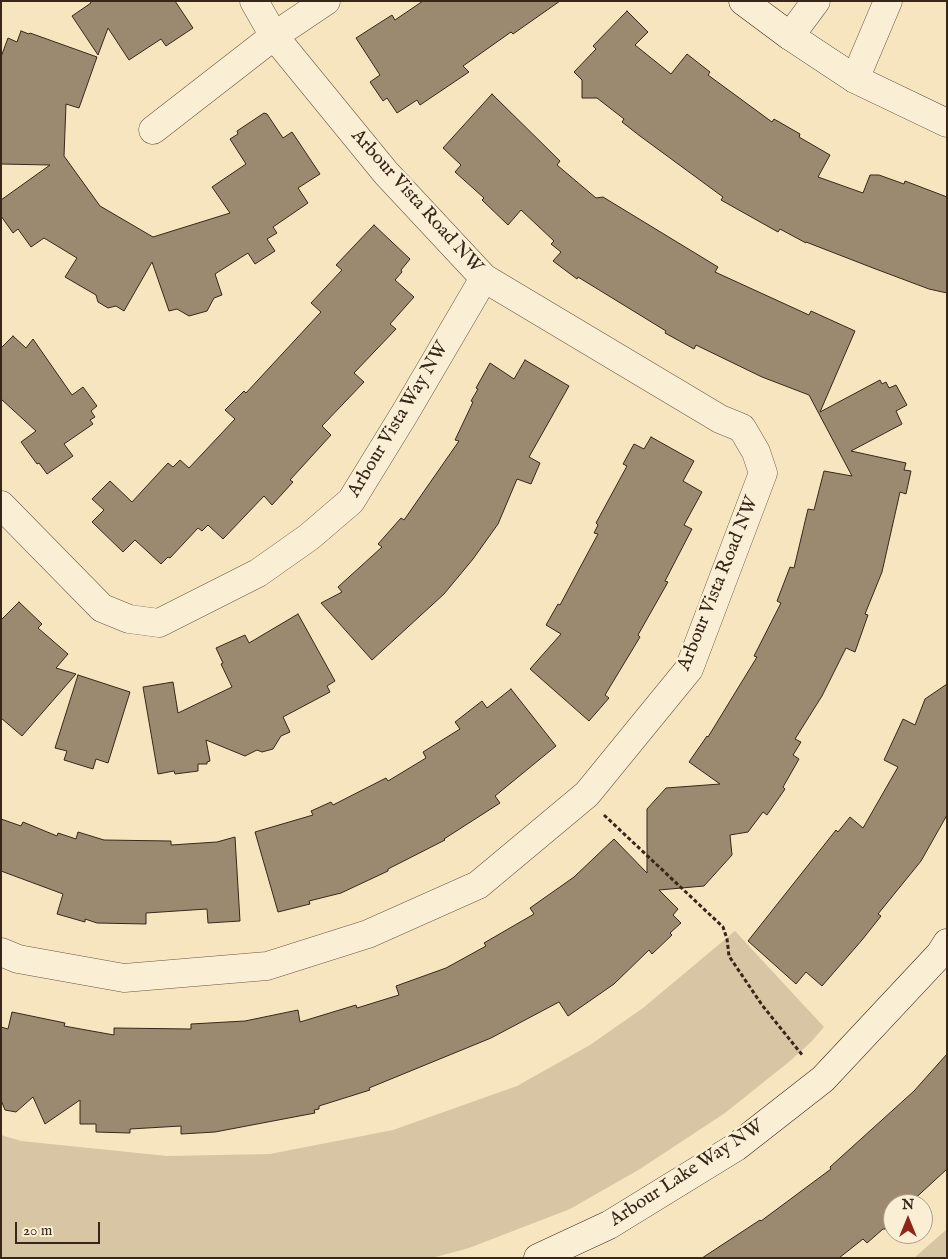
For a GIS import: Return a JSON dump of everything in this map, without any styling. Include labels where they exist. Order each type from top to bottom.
[{"type":"street","name":"Arbour Vista Road NW","points":[[1,952],[18,959],[124,978],[267,966],[368,934],[478,885],[587,794],[688,669],[763,473],[756,452],[742,428],[720,419],[484,278],[386,173],[274,36],[254,1]]},
{"type":"street","points":[[153,130],[274,36],[326,1]]},
{"type":"street","points":[[743,1],[790,36],[855,79],[947,123]]},
{"type":"street","points":[[790,36],[816,1]]},
{"type":"street","points":[[855,79],[888,1]]},
{"type":"street","name":"Arbour Vista Way NW","points":[[1,505],[102,608],[129,619],[159,623],[258,573],[309,537],[351,501],[484,278]]},
{"type":"street","name":"Arbour Lake Way NW","points":[[538,1258],[609,1225],[736,1147],[823,1079],[940,954],[947,943]]},
{"type":"path","points":[[587,794],[604,815],[723,927],[729,956],[762,1005],[803,1056]]},
{"type":"shaded area","points":[[735,931],[824,1027],[790,1061],[725,1113],[640,1169],[570,1209],[469,1248],[432,1258],[1,1258],[1,1135],[21,1141],[167,1156],[270,1154],[393,1130],[517,1086],[590,1045],[643,1008]]},
{"type":"shaded area","points":[[947,1229],[947,1258],[914,1258],[930,1244],[933,1244],[933,1241]]},
{"type":"building","points":[[90,1],[175,1],[193,28],[166,46],[161,39],[129,60],[108,28],[98,55],[72,16],[91,3]]},
{"type":"building","points":[[423,1],[560,1],[513,34],[511,32],[463,66],[469,72],[420,105],[417,100],[397,113],[387,98],[383,101],[370,82],[380,75],[356,38],[392,15],[395,20]]},
{"type":"building","points":[[627,11],[648,32],[635,45],[671,74],[687,54],[710,72],[708,75],[772,122],[774,119],[800,134],[799,137],[830,155],[818,177],[863,193],[870,175],[879,175],[904,184],[905,181],[947,197],[947,293],[929,289],[806,243],[780,229],[778,232],[721,200],[723,197],[622,122],[624,119],[597,98],[582,98],[582,80],[574,72],[596,49],[593,46]]},
{"type":"building","points":[[21,31],[97,57],[79,108],[66,104],[64,156],[100,206],[153,237],[230,213],[212,187],[246,164],[230,139],[238,134],[237,131],[264,113],[267,114],[283,138],[292,132],[320,174],[298,188],[308,203],[273,227],[277,233],[267,239],[275,251],[255,264],[248,253],[215,274],[222,295],[214,298],[207,311],[189,316],[177,309],[169,311],[152,262],[124,311],[116,306],[108,308],[98,302],[96,295],[65,277],[77,258],[44,238],[31,247],[18,229],[13,233],[1,216],[1,200],[50,165],[1,164],[1,57],[8,38],[17,42]]},
{"type":"building","points":[[492,94],[560,161],[557,165],[596,198],[603,197],[718,267],[715,272],[809,315],[811,311],[855,331],[820,412],[880,380],[882,384],[886,382],[889,388],[896,385],[907,405],[896,411],[902,424],[851,451],[906,463],[904,470],[911,471],[906,494],[900,492],[882,572],[865,614],[868,615],[855,652],[846,648],[822,696],[795,739],[801,742],[793,755],[799,759],[783,787],[785,789],[767,815],[763,812],[748,832],[730,835],[732,855],[704,886],[659,890],[678,909],[673,915],[681,923],[670,933],[672,935],[652,954],[649,950],[614,984],[568,1016],[559,1002],[491,1038],[369,1088],[370,1090],[319,1106],[319,1109],[314,1110],[315,1113],[215,1132],[181,1134],[181,1126],[130,1129],[130,1133],[96,1132],[96,1124],[80,1124],[80,1100],[45,1124],[33,1097],[16,1112],[5,1110],[1,1100],[1,1027],[8,1029],[12,1012],[65,1023],[64,1026],[114,1035],[114,1028],[191,1029],[191,1024],[245,1021],[298,1010],[300,1022],[356,1005],[357,1008],[399,995],[396,986],[446,968],[486,946],[484,943],[534,914],[530,908],[574,877],[614,839],[647,873],[647,809],[666,788],[720,784],[689,762],[708,737],[757,657],[754,656],[781,603],[777,601],[790,567],[794,568],[808,509],[814,510],[824,471],[852,476],[809,395],[762,377],[696,345],[694,349],[665,333],[666,331],[578,277],[577,279],[553,261],[561,252],[551,244],[554,241],[521,210],[508,225],[482,200],[484,198],[455,172],[461,165],[443,148]]},
{"type":"building","points":[[374,225],[410,259],[395,280],[414,297],[390,324],[396,329],[354,373],[364,382],[322,426],[331,435],[290,480],[293,482],[272,505],[264,496],[223,539],[208,525],[202,531],[198,528],[170,558],[168,557],[161,564],[135,540],[123,552],[92,522],[104,510],[92,499],[110,481],[132,502],[168,463],[173,467],[180,460],[189,468],[235,419],[225,410],[244,391],[246,393],[321,312],[311,303],[342,270],[336,265]]},
{"type":"building","points":[[13,336],[26,348],[33,339],[72,395],[83,387],[97,406],[91,411],[95,417],[90,420],[93,424],[64,444],[73,456],[47,474],[21,442],[36,431],[1,399],[1,348]]},
{"type":"building","points":[[525,360],[569,386],[529,457],[540,463],[531,484],[517,479],[498,524],[473,559],[444,594],[372,660],[321,603],[342,592],[338,587],[382,547],[378,544],[401,518],[404,520],[459,441],[455,440],[473,402],[471,401],[478,389],[476,388],[490,363],[514,379]]},
{"type":"building","points":[[651,437],[694,461],[683,481],[702,492],[684,525],[692,529],[665,581],[668,582],[638,635],[640,637],[605,695],[609,698],[589,721],[530,669],[561,634],[546,625],[558,604],[560,605],[598,534],[594,533],[598,525],[596,523],[627,466],[623,464],[634,444],[644,449]]},
{"type":"building","points":[[19,602],[42,624],[38,628],[68,654],[56,668],[76,674],[22,736],[1,718],[1,620]]},
{"type":"building","points":[[298,614],[335,681],[327,686],[330,692],[283,717],[290,732],[281,736],[273,749],[262,752],[257,750],[245,756],[206,740],[210,761],[207,764],[198,764],[198,771],[175,774],[174,771],[158,774],[143,687],[173,682],[178,713],[232,687],[216,648],[245,635],[249,643]]},
{"type":"building","points":[[78,675],[130,692],[108,763],[96,759],[93,769],[64,760],[67,751],[55,748]]},
{"type":"building","points":[[947,684],[947,815],[921,861],[878,914],[881,916],[822,986],[806,972],[796,984],[748,941],[836,830],[838,832],[850,817],[863,828],[898,767],[884,760],[903,719],[915,725],[925,699]]},
{"type":"building","points":[[511,689],[556,746],[495,796],[500,803],[445,840],[388,869],[388,871],[341,893],[309,901],[310,904],[278,912],[255,832],[313,815],[311,811],[331,802],[333,805],[386,778],[388,781],[426,758],[423,752],[460,729],[455,722],[482,701],[487,708]]},
{"type":"building","points":[[1,819],[21,826],[23,822],[57,836],[58,833],[76,839],[78,832],[104,840],[171,841],[171,845],[217,842],[235,837],[240,921],[208,923],[207,909],[146,913],[146,924],[97,923],[85,919],[85,922],[57,914],[63,894],[1,871]]},
{"type":"building","points":[[947,1054],[947,1169],[920,1194],[883,1194],[883,1229],[867,1243],[863,1239],[839,1258],[702,1258],[761,1221],[831,1169],[830,1167],[914,1091]]}]
